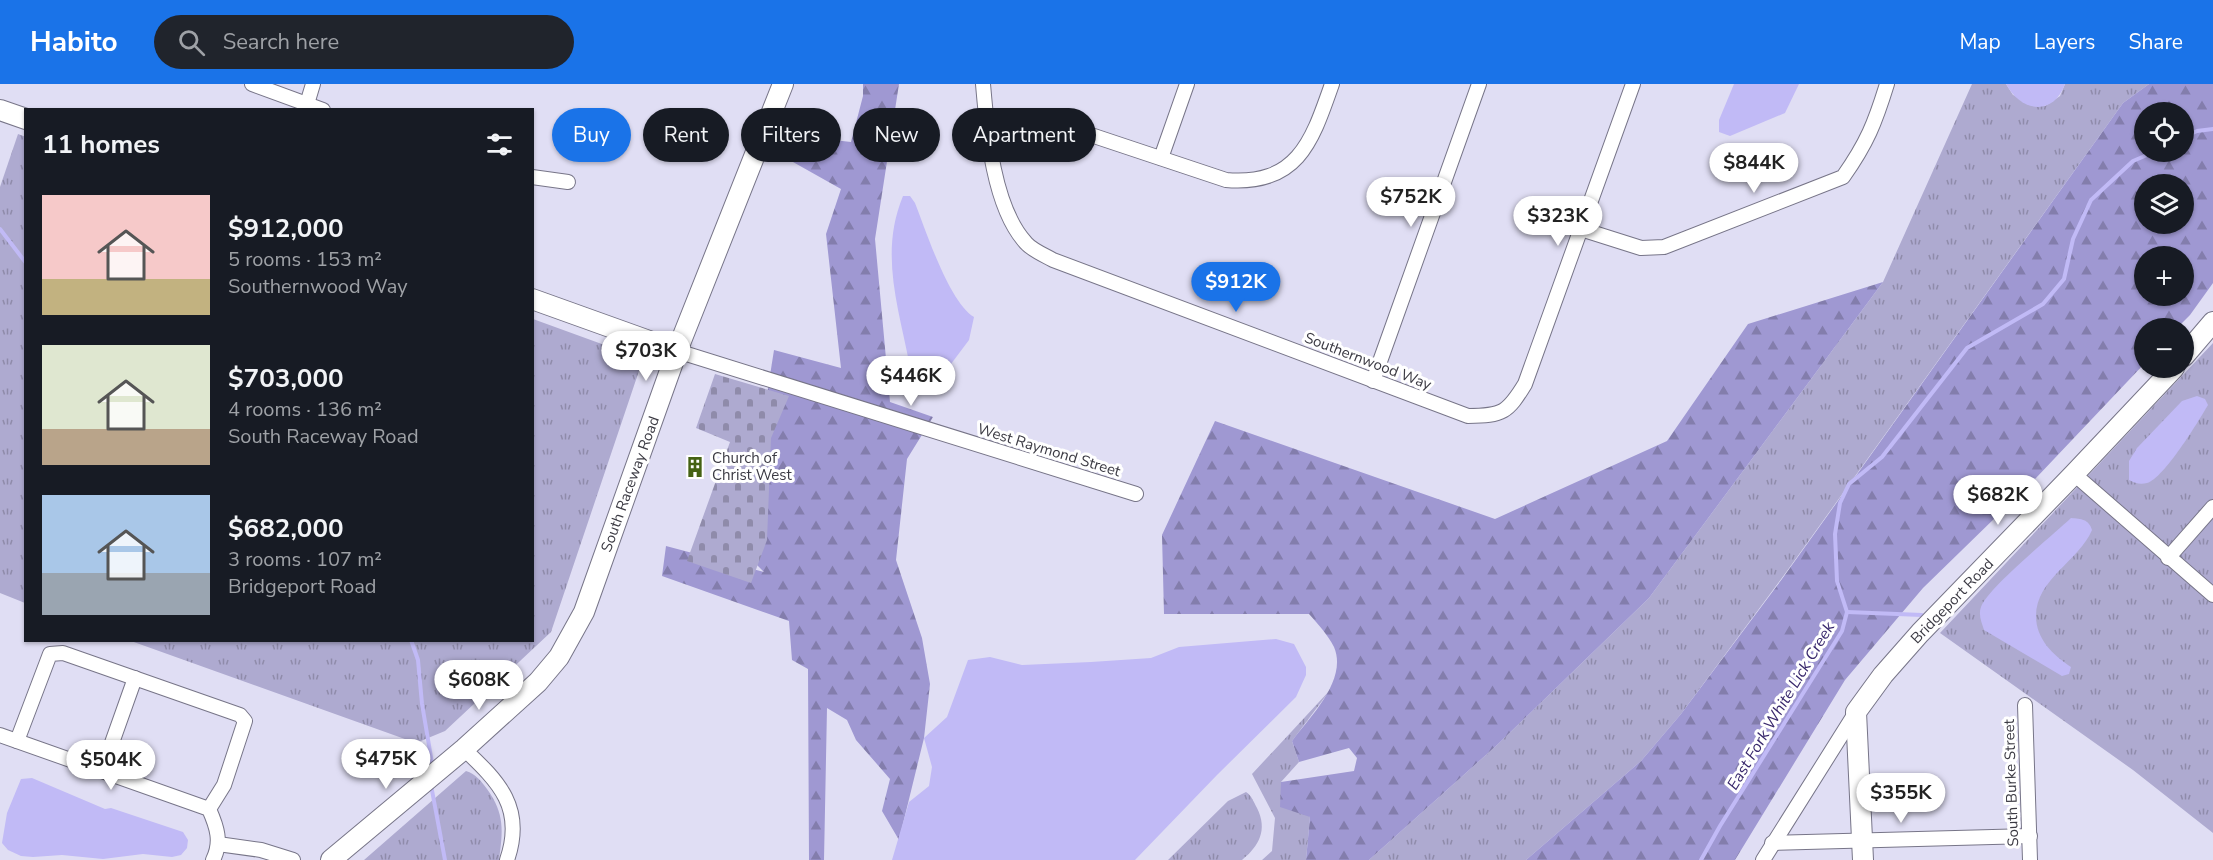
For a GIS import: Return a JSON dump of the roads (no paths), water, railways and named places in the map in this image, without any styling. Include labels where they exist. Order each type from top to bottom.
[{"type":"main road","name":"South Raceway Road","points":[[331,860],[538,682],[559,657],[574,632],[584,612],[677,351],[783,84]]},
{"type":"main road","points":[[0,110],[24,118]]},
{"type":"main road","points":[[534,300],[677,351]]},
{"type":"main road","points":[[2194,344],[2213,322]]},
{"type":"main road","name":"Bridgeport Road","points":[[1856,712],[1883,675],[1920,633],[2165,378]]},
{"type":"main road","points":[[1856,712],[1863,850]]},
{"type":"street","points":[[252,84],[317,108]]},
{"type":"street","points":[[307,104],[313,84]]},
{"type":"street","name":"Southernwood Way","points":[[983,84],[986,108]]},
{"type":"street","points":[[1161,158],[1187,84]]},
{"type":"street","points":[[1096,137],[1226,180],[1259,179],[1276,173],[1294,161],[1309,143],[1332,84]]},
{"type":"street","points":[[1373,381],[1479,84]]},
{"type":"street","points":[[1633,84],[1581,229],[1641,248],[1664,247],[1843,177],[1860,153],[1874,126],[1887,84]]},
{"type":"street","name":"Southernwood Way","points":[[994,162],[1000,194],[1014,227],[1027,245],[1053,260],[1468,416],[1486,416],[1511,406],[1525,384],[1581,229]]},
{"type":"street","points":[[534,177],[568,182]]},
{"type":"street","name":"West Raymond Street","points":[[677,351],[1136,494]]},
{"type":"street","points":[[2074,474],[2213,595]]},
{"type":"street","points":[[2168,558],[2213,507]]},
{"type":"street","points":[[17,741],[50,654],[63,652],[240,715],[245,721],[224,785],[209,809]]},
{"type":"street","points":[[102,771],[135,678]]},
{"type":"street","name":"South Burke Street","points":[[2025,705],[2030,860]]},
{"type":"street","name":"Bridgeport Road","points":[[1763,860],[1856,712]]},
{"type":"street","points":[[0,735],[209,809],[218,830],[217,852],[213,860]]},
{"type":"street","points":[[464,748],[497,781],[507,800],[513,823],[513,837],[507,860]]},
{"type":"street","points":[[1772,843],[1863,850],[2030,836]]},
{"type":"street","points":[[218,844],[261,850],[293,860]]},
{"type":"waterway","name":"East Fork White Lick Creek","points":[[2194,132],[2213,129]]},
{"type":"waterway","name":"East Fork White Lick Creek","points":[[1701,860],[1842,631],[1847,612],[1837,581],[1835,534],[1840,503],[1849,484],[1882,457],[1967,348],[2043,304],[2064,279],[2073,239],[2091,200],[2134,161]]},
{"type":"waterway","points":[[0,229],[24,260]]},
{"type":"waterway","points":[[1847,612],[1922,615]]},
{"type":"waterway","points":[[412,642],[418,660],[422,704],[432,763]]},
{"type":"waterway","points":[[431,785],[445,860]]},
{"type":"place","name":"Church of Christ West","points":[[695,467]]}]
